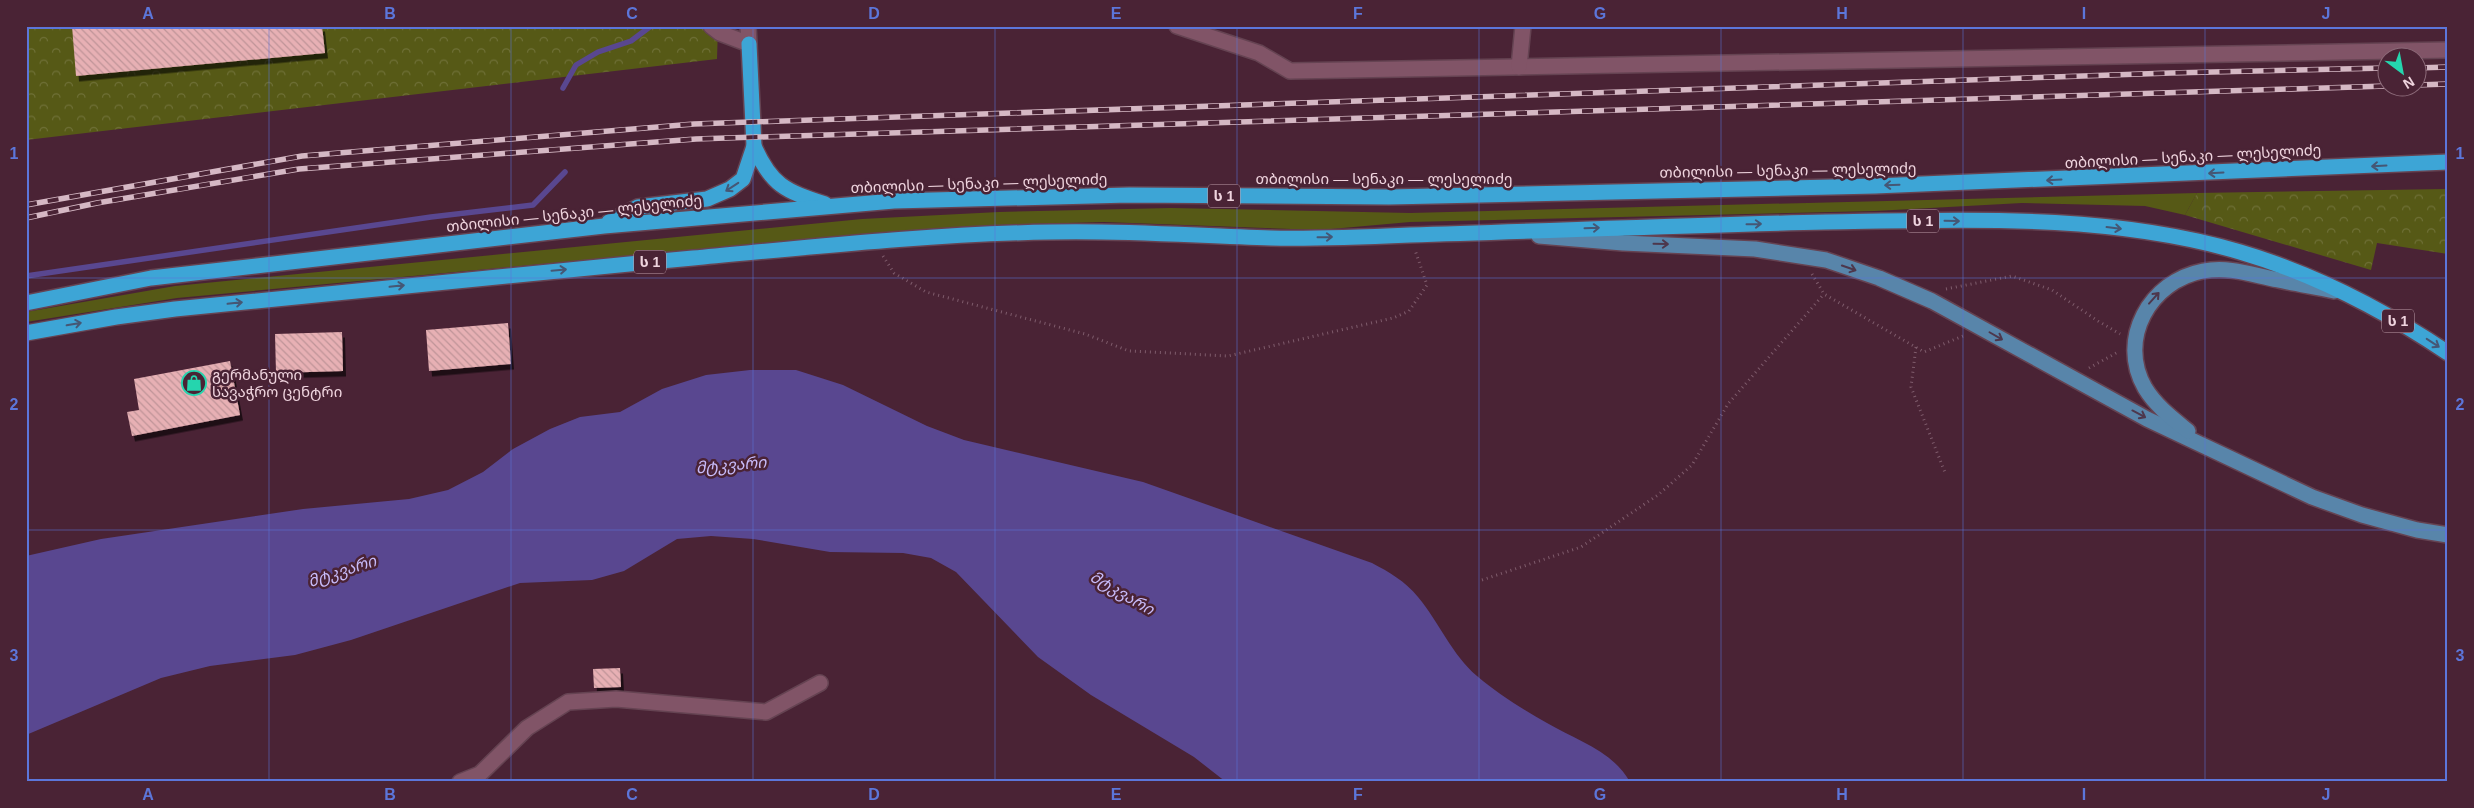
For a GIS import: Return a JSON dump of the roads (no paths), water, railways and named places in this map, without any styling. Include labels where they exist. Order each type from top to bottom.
[{"type":"highway","points":[[749,44],[754,146],[763,167],[779,185],[805,198],[831,206]]},
{"type":"highway","points":[[604,226],[638,207],[707,199],[730,189],[743,179],[754,146]]},
{"type":"highway","name":"თბილისი — სენაკი — ლესელიძე","points":[[26,303],[151,278],[604,226],[894,201],[1129,195],[1389,197],[1977,183],[2448,162]]},
{"type":"highway","name":"ს 1","points":[[26,333],[175,309],[539,272],[873,241],[1050,232],[1150,232],[1276,238],[1616,227],[1924,221],[2086,225],[2148,232],[2238,252],[2284,266],[2345,293],[2398,321],[2448,353]]},
{"type":"main road","points":[[1490,232],[1623,243],[1755,249],[1826,260],[1870,275],[1932,301],[2147,419],[2312,497],[2362,515],[2416,530],[2448,535]]},
{"type":"main road","points":[[2209,447],[2169,416],[2150,394],[2139,372],[2136,342],[2140,322],[2146,307],[2156,294],[2186,276],[2223,269],[2242,270],[2276,280],[2345,293]]},
{"type":"street","points":[[711,26],[720,33],[749,44],[748,26]]},
{"type":"street","points":[[1178,26],[1259,54],[1290,71],[2448,50]]},
{"type":"street","points":[[1519,67],[1523,26]]},
{"type":"street","points":[[460,782],[480,774],[526,728],[568,702],[616,699],[766,712],[820,684]]},
{"type":"water","name":"მტკვარი","points":[[750,370],[796,370],[843,385],[927,426],[964,440],[1143,482],[1372,563],[1396,577],[1413,591],[1460,658],[1477,676],[1520,707],[1604,754],[1623,771],[1630,782],[1226,782],[1194,757],[1091,695],[1038,657],[956,572],[931,558],[903,553],[830,552],[753,539],[711,536],[677,539],[624,571],[592,580],[520,583],[351,640],[295,655],[210,666],[161,678],[26,735],[26,556],[101,539],[303,509],[409,499],[448,490],[483,472],[513,449],[550,429],[580,417],[620,412],[662,389],[706,375]]},
{"type":"waterway","points":[[563,88],[576,65],[598,52],[631,41],[651,26]]},
{"type":"waterway","points":[[26,276],[431,217],[533,205],[565,172]]},
{"type":"railway","points":[[2426,68],[2448,67]]},
{"type":"railway","points":[[26,205],[302,156],[694,124],[2170,73],[2376,68]]},
{"type":"railway","points":[[2426,85],[2448,84]]},
{"type":"railway","points":[[26,218],[97,203],[299,169],[696,139],[2376,86]]},
{"type":"place","name":"გერმანული სავაჭრო ცენტრი","points":[[194,383]]}]
